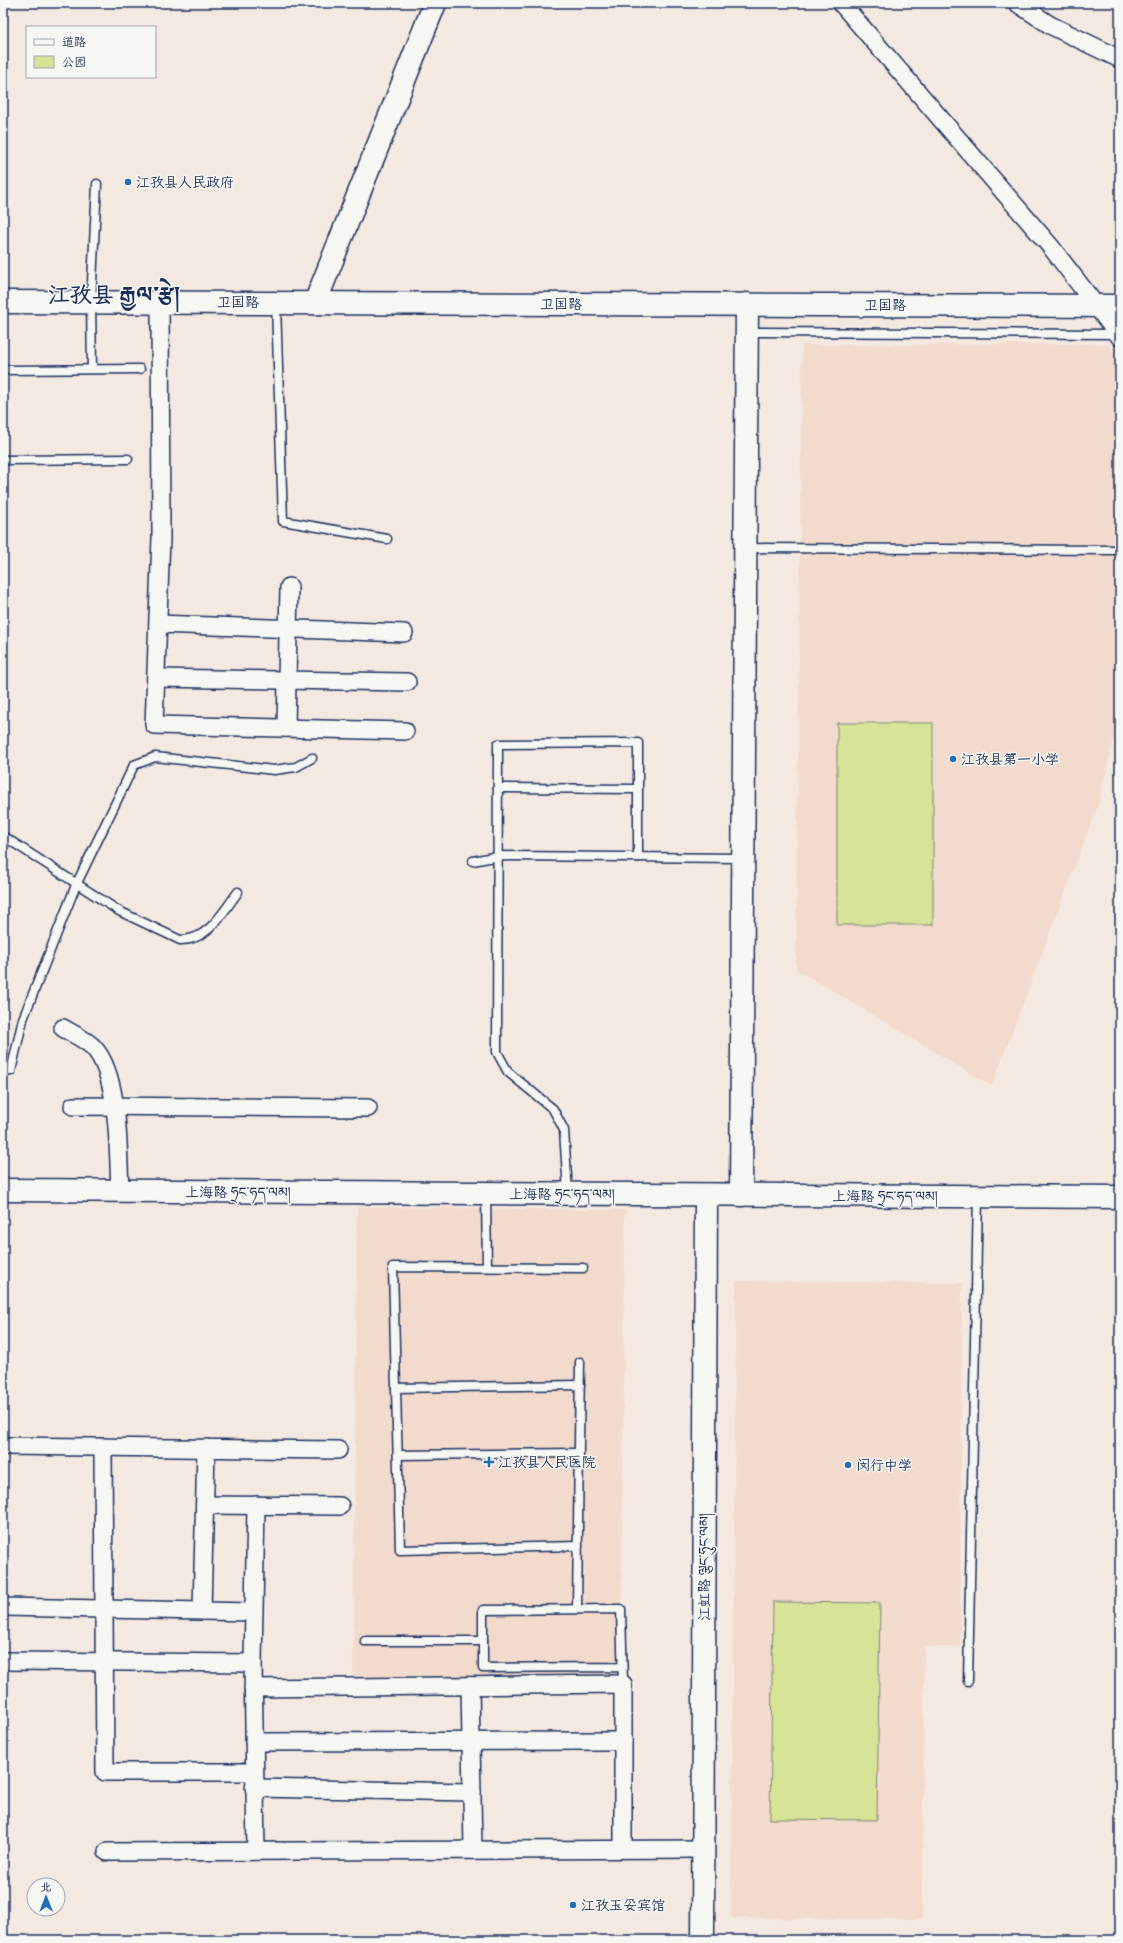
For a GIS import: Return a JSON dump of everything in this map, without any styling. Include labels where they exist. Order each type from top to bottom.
[{"type":"main road","points":[[315,303],[435,3]]},
{"type":"main road","name":"卫国路","points":[[3,302],[1120,306]]},
{"type":"main road","points":[[741,1196],[747,304]]},
{"type":"main road","name":"上海路 ཧྲང་ཧད་ལམ།","points":[[3,1190],[741,1196],[1120,1197]]},
{"type":"main road","name":"江虹路 ལྕང་ཧུང་ལམ།","points":[[703,1940],[706,1195]]},
{"type":"street","points":[[841,3],[1051,247],[1119,335]]},
{"type":"street","points":[[1017,3],[1050,26],[1120,59]]},
{"type":"street","points":[[160,302],[161,536],[154,725],[405,731]]},
{"type":"street","points":[[286,728],[285,680],[289,587]]},
{"type":"street","points":[[158,624],[404,633]]},
{"type":"street","points":[[156,678],[407,682]]},
{"type":"street","points":[[63,1028],[94,1047],[102,1059],[116,1106],[120,1191]]},
{"type":"street","points":[[73,1106],[368,1108]]},
{"type":"street","points":[[3,1446],[338,1450]]},
{"type":"street","points":[[103,1447],[105,1772],[472,1792]]},
{"type":"street","points":[[202,1611],[206,1448]]},
{"type":"street","points":[[205,1505],[340,1506]]},
{"type":"street","points":[[256,1505],[253,1612],[256,1851]]},
{"type":"street","points":[[3,1607],[253,1612]]},
{"type":"street","points":[[3,1661],[253,1663]]},
{"type":"street","points":[[253,1688],[470,1686],[622,1676],[623,1849]]},
{"type":"street","points":[[470,1686],[473,1850]]},
{"type":"street","points":[[254,1742],[623,1741]]},
{"type":"street","points":[[107,1852],[703,1849]]},
{"type":"lane","points":[[92,369],[91,302],[97,184]]},
{"type":"lane","points":[[276,302],[283,521],[387,540]]},
{"type":"lane","points":[[747,332],[1119,335]]},
{"type":"lane","points":[[3,370],[140,369]]},
{"type":"lane","points":[[3,460],[128,459]]},
{"type":"lane","points":[[745,548],[1116,550]]},
{"type":"lane","points":[[568,1194],[564,1130],[553,1109],[508,1072],[497,1052],[498,744],[638,743],[638,857]]},
{"type":"lane","points":[[3,1072],[11,1071],[23,1019],[76,885],[134,765],[155,757],[274,770],[296,767],[312,758]]},
{"type":"lane","points":[[498,788],[637,789]]},
{"type":"lane","points":[[3,836],[76,885],[119,911],[180,940],[192,940],[210,929],[238,892]]},
{"type":"lane","points":[[473,862],[498,856],[743,858]]},
{"type":"lane","points":[[486,1193],[487,1267]]},
{"type":"lane","points":[[968,1682],[978,1196]]},
{"type":"lane","points":[[578,1546],[400,1550],[393,1267],[583,1268]]},
{"type":"lane","points":[[578,1610],[580,1362]]},
{"type":"lane","points":[[396,1388],[580,1385]]},
{"type":"lane","points":[[398,1455],[579,1453]]},
{"type":"lane","points":[[621,1609],[622,1676],[483,1668],[483,1641],[483,1610],[621,1609]]},
{"type":"lane","points":[[365,1641],[483,1641]]},
{"type":"shaded area","name":"江孜县第一小学","points":[[1108,344],[1120,359],[1120,714],[1098,805],[992,1086],[796,969],[802,345]]},
{"type":"shaded area","name":"江孜县人民医院","points":[[357,1207],[625,1210],[621,1680],[353,1677]]},
{"type":"shaded area","name":"闵行中学","points":[[736,1281],[962,1283],[960,1647],[924,1647],[922,1919],[731,1918]]},
{"type":"green space","points":[[837,723],[933,723],[933,925],[837,925]]},
{"type":"green space","points":[[773,1602],[880,1603],[877,1820],[770,1819]]},
{"type":"place","name":"江孜县人民政府","points":[[128,182]]},
{"type":"place","name":"江孜县第一小学","points":[[953,759]]},
{"type":"place","name":"江孜县人民医院","points":[[489,1462]]},
{"type":"place","name":"闵行中学","points":[[848,1465]]},
{"type":"place","name":"江孜玉妥宾馆","points":[[573,1905]]},
{"type":"district","name":"江孜县 རྒྱལ་རྩེ།","points":[[114,294]]}]
